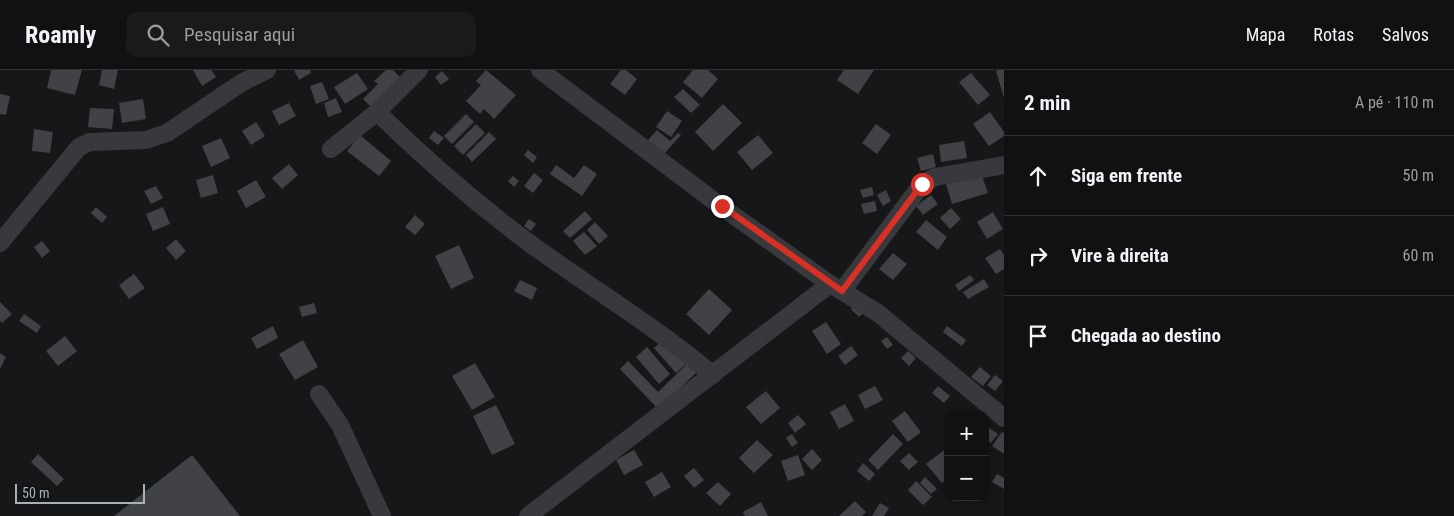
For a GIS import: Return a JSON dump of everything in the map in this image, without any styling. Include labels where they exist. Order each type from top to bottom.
[{"type":"street","points":[[0,243],[79,147],[90,142],[146,140],[167,133],[241,83],[267,70]]},
{"type":"street","points":[[331,150],[377,112],[418,70]]},
{"type":"street","points":[[540,70],[656,159],[836,287],[878,313],[1004,418]]},
{"type":"street","points":[[377,112],[472,197],[532,244],[671,340],[713,375]]},
{"type":"street","points":[[528,516],[713,375],[836,287],[922,184],[935,177],[1004,165]]},
{"type":"street","points":[[318,394],[340,425],[382,516]]},
{"type":"building","points":[[51,70],[82,70],[75,95],[47,88]]},
{"type":"building","points":[[102,70],[118,70],[114,89],[99,85]]},
{"type":"building","points":[[193,70],[211,70],[216,77],[202,86]]},
{"type":"building","points":[[294,70],[310,70],[311,73],[299,80]]},
{"type":"building","points":[[386,70],[393,70],[403,80],[374,110],[363,99],[378,84],[374,81]]},
{"type":"building","points":[[486,70],[516,95],[494,119],[484,109],[480,114],[466,101],[481,85],[476,81]]},
{"type":"building","points":[[621,70],[626,70],[637,79],[625,95],[610,84]]},
{"type":"building","points":[[693,70],[708,70],[718,79],[702,98],[683,82]]},
{"type":"building","points":[[844,70],[874,70],[858,94],[837,80]]},
{"type":"building","points":[[1004,70],[1004,98],[996,71]]},
{"type":"building","points":[[442,71],[449,79],[441,85],[435,77]]},
{"type":"building","points":[[357,73],[368,89],[345,104],[334,87]]},
{"type":"building","points":[[971,73],[990,95],[978,105],[959,82]]},
{"type":"building","points":[[322,82],[329,99],[316,104],[310,86]]},
{"type":"building","points":[[683,89],[700,105],[691,113],[674,97]]},
{"type":"building","points":[[0,94],[10,96],[6,115],[0,114]]},
{"type":"building","points":[[336,98],[342,112],[328,117],[324,103]]},
{"type":"building","points":[[143,99],[146,119],[122,123],[119,103]]},
{"type":"building","points":[[289,103],[296,116],[279,125],[272,111]]},
{"type":"building","points":[[723,104],[742,123],[713,151],[695,132]]},
{"type":"building","points":[[90,108],[114,109],[112,129],[88,127]]},
{"type":"building","points":[[667,111],[682,121],[671,137],[656,127]]},
{"type":"building","points":[[990,112],[1004,132],[1004,136],[989,146],[973,124]]},
{"type":"building","points":[[466,114],[474,122],[452,144],[444,136]]},
{"type":"building","points":[[256,122],[265,136],[251,145],[242,131]]},
{"type":"building","points":[[476,124],[485,133],[463,155],[454,146]]},
{"type":"building","points":[[876,124],[891,135],[877,154],[862,143]]},
{"type":"building","points":[[34,129],[53,132],[50,153],[32,151]]},
{"type":"building","points":[[657,130],[670,141],[678,133],[681,135],[664,154],[648,140]]},
{"type":"building","points":[[434,131],[444,138],[438,145],[429,138]]},
{"type":"building","points":[[489,132],[496,139],[472,162],[466,155]]},
{"type":"building","points":[[360,135],[391,161],[379,176],[347,151]]},
{"type":"building","points":[[758,135],[773,153],[752,170],[737,152]]},
{"type":"building","points":[[221,138],[230,158],[211,167],[202,146]]},
{"type":"building","points":[[964,141],[967,158],[941,162],[939,145]]},
{"type":"building","points":[[528,150],[537,157],[533,163],[524,155]]},
{"type":"building","points":[[933,154],[936,167],[921,171],[917,158]]},
{"type":"building","points":[[289,164],[298,175],[282,189],[272,178]]},
{"type":"building","points":[[556,165],[574,178],[584,165],[597,174],[582,196],[550,174]]},
{"type":"building","points":[[534,173],[543,180],[533,193],[524,186]]},
{"type":"building","points":[[981,173],[988,193],[952,204],[946,184]]},
{"type":"building","points":[[213,175],[218,193],[201,198],[196,180]]},
{"type":"building","points":[[513,176],[519,181],[514,187],[508,181]]},
{"type":"building","points":[[256,180],[266,197],[246,208],[237,191]]},
{"type":"building","points":[[156,186],[163,198],[151,204],[144,191]]},
{"type":"building","points":[[872,187],[874,195],[863,198],[860,190]]},
{"type":"building","points":[[886,190],[891,201],[883,206],[877,195]]},
{"type":"building","points":[[931,195],[938,204],[923,215],[916,206]]},
{"type":"building","points":[[875,201],[877,211],[864,214],[861,204]]},
{"type":"building","points":[[96,207],[107,217],[102,223],[91,213]]},
{"type":"building","points":[[163,207],[170,224],[153,231],[146,214]]},
{"type":"building","points":[[951,208],[961,219],[950,229],[940,218]]},
{"type":"building","points":[[585,211],[592,219],[570,238],[563,231]]},
{"type":"building","points":[[993,212],[1003,229],[987,239],[977,222]]},
{"type":"building","points":[[415,215],[425,224],[415,235],[405,227]]},
{"type":"building","points":[[529,219],[536,224],[531,231],[524,226]]},
{"type":"building","points":[[926,220],[947,237],[938,250],[916,232]]},
{"type":"building","points":[[595,222],[608,236],[599,244],[587,230]]},
{"type":"building","points":[[584,232],[597,246],[585,255],[573,241]]},
{"type":"building","points":[[176,239],[186,251],[176,260],[166,248]]},
{"type":"building","points":[[42,241],[50,251],[42,258],[34,247]]},
{"type":"building","points":[[459,245],[474,278],[451,289],[435,256]]},
{"type":"building","points":[[1000,249],[1004,255],[1004,269],[996,274],[985,258]]},
{"type":"building","points":[[893,253],[907,264],[893,280],[879,269]]},
{"type":"building","points":[[134,274],[145,288],[129,299],[119,285]]},
{"type":"building","points":[[970,275],[974,280],[959,291],[955,285]]},
{"type":"building","points":[[984,279],[989,287],[968,299],[963,292]]},
{"type":"building","points":[[520,280],[537,288],[532,300],[514,291]]},
{"type":"building","points":[[709,289],[732,310],[709,335],[686,314]]},
{"type":"building","points":[[0,302],[12,314],[2,323],[0,321]]},
{"type":"building","points":[[314,303],[317,313],[302,317],[299,307]]},
{"type":"building","points":[[855,304],[864,312],[859,317],[851,309]]},
{"type":"building","points":[[24,314],[41,326],[37,333],[19,321]]},
{"type":"building","points":[[826,322],[841,344],[827,354],[812,331]]},
{"type":"building","points":[[273,326],[278,338],[257,349],[251,338]]},
{"type":"building","points":[[947,326],[966,340],[962,346],[943,332]]},
{"type":"building","points":[[65,336],[77,351],[58,366],[46,351]]},
{"type":"building","points":[[887,337],[893,345],[887,349],[881,341]]},
{"type":"building","points":[[664,339],[686,364],[676,373],[654,348]]},
{"type":"building","points":[[303,340],[318,367],[295,380],[279,354]]},
{"type":"building","points":[[851,346],[858,355],[845,365],[838,356]]},
{"type":"building","points":[[647,347],[670,374],[659,384],[636,357]]},
{"type":"building","points":[[908,351],[916,358],[909,366],[901,358]]},
{"type":"building","points":[[0,353],[6,357],[0,369]]},
{"type":"building","points":[[628,361],[658,392],[690,361],[698,371],[658,409],[620,369]]},
{"type":"building","points":[[475,363],[495,397],[472,410],[452,376]]},
{"type":"building","points":[[980,367],[991,376],[983,386],[971,377]]},
{"type":"building","points":[[995,375],[1003,381],[995,391],[987,385]]},
{"type":"building","points":[[875,386],[883,400],[865,409],[858,395]]},
{"type":"building","points":[[938,386],[950,396],[944,403],[932,393]]},
{"type":"building","points":[[766,391],[780,408],[761,424],[746,407]]},
{"type":"building","points":[[845,404],[854,421],[839,429],[830,412]]},
{"type":"building","points":[[496,405],[515,444],[492,455],[473,416]]},
{"type":"building","points":[[905,411],[921,432],[908,442],[892,421]]},
{"type":"building","points":[[798,415],[806,424],[795,433],[788,423]]},
{"type":"building","points":[[989,428],[998,434],[991,443],[989,442]]},
{"type":"building","points":[[1002,432],[1004,433],[1004,454],[992,446]]},
{"type":"building","points":[[792,434],[798,443],[792,447],[786,438]]},
{"type":"building","points":[[893,434],[903,444],[878,470],[868,460]]},
{"type":"building","points":[[757,440],[773,455],[754,473],[739,458]]},
{"type":"building","points":[[812,449],[822,460],[812,470],[802,459]]},
{"type":"building","points":[[634,450],[643,465],[624,475],[616,460]]},
{"type":"building","points":[[944,450],[944,481],[942,483],[926,464]]},
{"type":"building","points":[[909,453],[918,462],[909,470],[900,461]]},
{"type":"building","points":[[38,454],[64,479],[57,486],[31,462]]},
{"type":"building","points":[[192,455],[240,516],[114,516]]},
{"type":"building","points":[[798,455],[805,475],[788,481],[781,461]]},
{"type":"building","points":[[863,463],[875,474],[869,481],[857,471]]},
{"type":"building","points":[[694,468],[704,480],[694,488],[684,476]]},
{"type":"building","points":[[662,472],[671,487],[654,497],[645,482]]},
{"type":"building","points":[[997,474],[1004,478],[1004,489],[992,482]]},
{"type":"building","points":[[925,477],[937,489],[931,494],[920,483]]},
{"type":"building","points":[[916,481],[932,497],[923,505],[908,490]]},
{"type":"building","points":[[718,482],[731,494],[720,506],[706,493]]},
{"type":"building","points":[[855,501],[866,512],[862,516],[839,516]]},
{"type":"building","points":[[761,502],[768,516],[745,516],[743,512]]},
{"type":"building","points":[[880,503],[889,508],[884,516],[872,516]]},
{"type":"route","points":[[722,206],[842,291],[922,184]]}]
